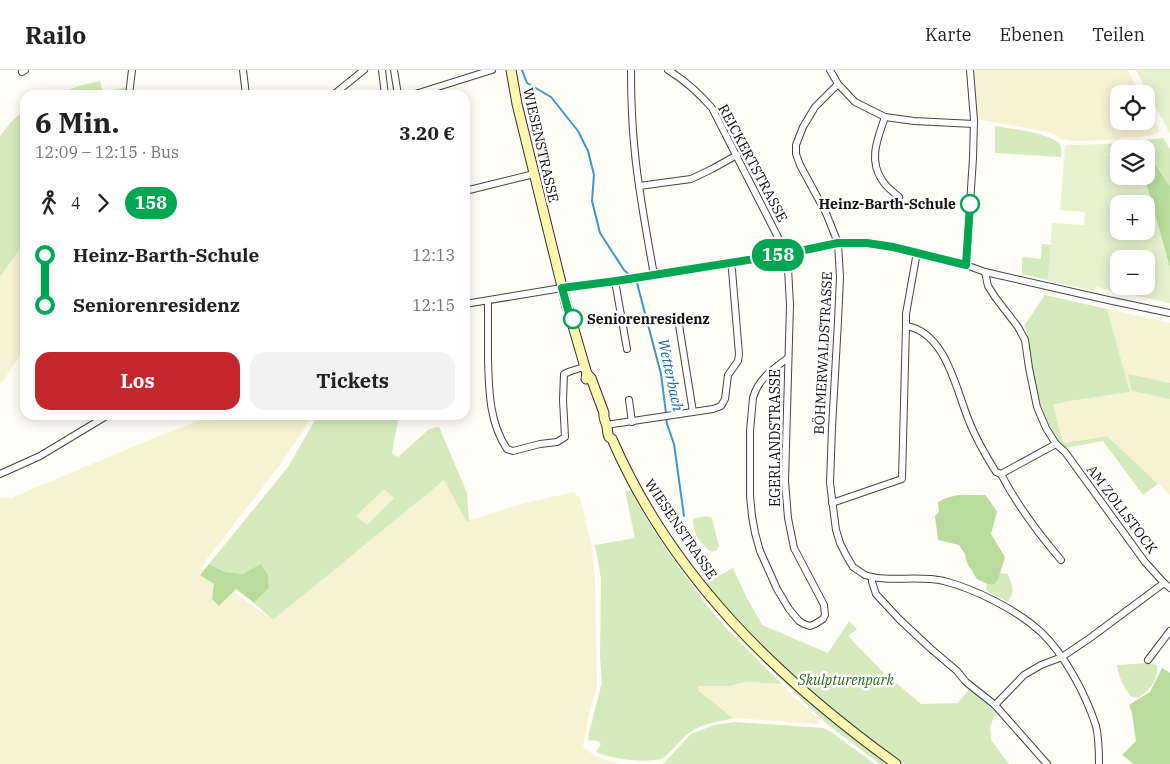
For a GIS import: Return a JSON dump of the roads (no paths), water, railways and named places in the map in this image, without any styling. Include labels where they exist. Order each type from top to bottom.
[{"type":"main road","name":"WIESENSTRASSE","points":[[511,70],[517,104],[569,313],[568,318],[573,326],[585,370],[604,413],[606,432],[609,438],[612,439],[639,494],[673,549],[720,609],[754,646],[790,679],[896,764]]},
{"type":"street","points":[[130,90],[132,70]]},
{"type":"street","points":[[243,70],[245,90]]},
{"type":"street","points":[[339,90],[364,70]]},
{"type":"street","points":[[382,70],[384,90]]},
{"type":"street","points":[[394,70],[397,90]]},
{"type":"street","points":[[428,90],[492,70]]},
{"type":"street","points":[[631,70],[633,128],[639,186],[654,275]]},
{"type":"street","name":"REICKERTSTRASSE","points":[[668,70],[700,93],[712,108],[786,254]]},
{"type":"street","points":[[830,70],[838,84],[855,102],[885,117],[914,121],[974,124]]},
{"type":"street","points":[[966,265],[974,124],[970,70]]},
{"type":"street","name":"BÖHMERWALDSTRASSE","points":[[838,84],[815,107],[796,145],[796,154],[826,213],[838,243],[840,277],[830,483],[836,530],[840,543],[853,567],[867,576]]},
{"type":"street","points":[[885,117],[876,146],[876,165],[883,182],[899,197]]},
{"type":"street","points":[[639,186],[691,179],[737,155]]},
{"type":"street","points":[[470,190],[534,174]]},
{"type":"street","points":[[470,303],[786,254],[838,243],[876,244],[917,252],[985,272],[1170,314]]},
{"type":"street","points":[[832,503],[902,478],[906,314],[917,252]]},
{"type":"street","name":"EGERLANDSTRASSE","points":[[786,254],[790,305],[785,481],[788,518],[794,548],[822,600],[825,615],[819,622],[810,626],[799,621],[788,609],[777,589],[760,551],[752,516],[750,469],[755,388],[768,372],[788,358]]},
{"type":"street","points":[[605,423],[660,418],[721,406],[725,400],[728,375],[738,361],[739,354],[732,270]]},
{"type":"street","name":"AM ZOLLSTOCK","points":[[985,272],[988,286],[995,298],[1018,326],[1025,340],[1037,407],[1046,428],[1145,562],[1170,588]]},
{"type":"street","points":[[616,281],[627,349]]},
{"type":"street","points":[[488,301],[489,396],[492,413],[502,442],[507,449],[514,451],[540,444],[557,442],[565,437],[564,374],[571,371],[585,370]]},
{"type":"street","points":[[679,325],[693,412]]},
{"type":"street","points":[[906,326],[915,327],[924,334],[933,342],[944,357],[952,372],[968,420],[980,446],[996,472],[1001,474],[1023,512],[1061,560]]},
{"type":"street","points":[[629,400],[632,422]]},
{"type":"street","points":[[0,474],[40,456],[100,420]]},
{"type":"street","points":[[1001,474],[1056,444]]},
{"type":"street","points":[[867,576],[881,578],[927,578],[944,581],[976,592],[1007,608],[1032,625],[1062,657],[1085,699],[1096,727],[1099,764]]},
{"type":"street","points":[[867,576],[872,582],[876,594],[899,619],[957,671],[966,682],[995,706],[1047,764]]},
{"type":"street","points":[[995,706],[1024,674],[1062,657],[1164,583]]},
{"type":"street","points":[[1148,660],[1170,631]]},
{"type":"waterway","name":"Wetterbach","points":[[522,70],[527,83],[551,97],[578,131],[588,151],[594,175],[592,201],[600,233],[624,270],[631,276]]},
{"type":"waterway","name":"Wetterbach","points":[[634,280],[637,283],[661,374],[666,413]]},
{"type":"waterway","name":"Wetterbach","points":[[666,418],[674,444],[684,516]]},
{"type":"place","name":"Heinz-Barth-Schule","points":[[970,204]]},
{"type":"place","name":"Seniorenresidenz","points":[[573,319]]},
{"type":"park label","name":"Skulpturenpark","points":[[846,680]]}]
